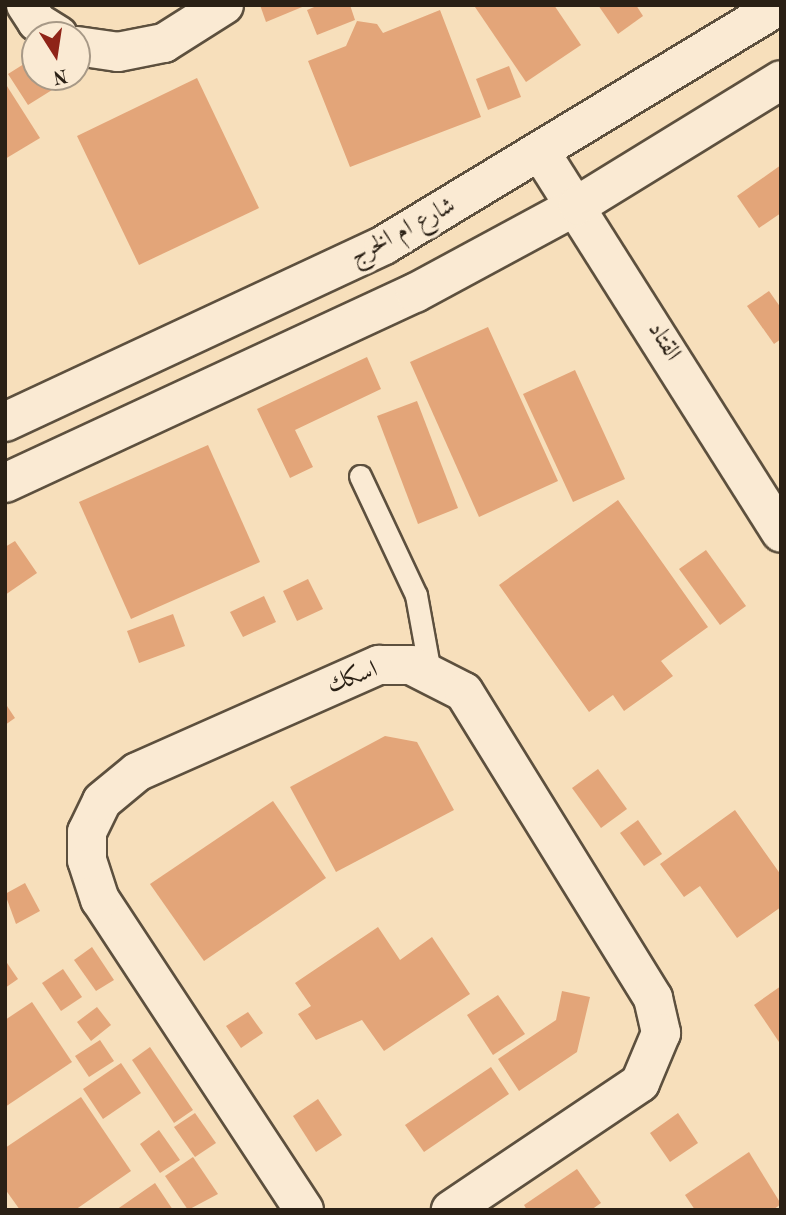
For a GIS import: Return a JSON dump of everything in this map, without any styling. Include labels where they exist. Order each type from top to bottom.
[{"type":"street","points":[[26,5],[36,21]]},
{"type":"street","points":[[91,49],[118,52],[164,43],[224,5]]},
{"type":"street","name":"شارع ام الخرج","points":[[5,422],[384,245],[541,153],[780,5]]},
{"type":"street","points":[[5,484],[415,293],[578,205],[781,80]]},
{"type":"street","name":"القتاد","points":[[541,153],[578,205],[781,533]]},
{"type":"street","name":"اسكك","points":[[304,1210],[100,900],[87,860],[87,832],[102,801],[137,772],[379,665],[430,672],[464,692],[653,998],[662,1033],[640,1083],[451,1210]]},
{"type":"lane","points":[[360,476],[416,596],[430,672]]},
{"type":"building","points":[[260,5],[307,5],[266,22]]},
{"type":"building","points":[[319,5],[350,5],[355,20],[317,35],[307,10]]},
{"type":"building","points":[[554,5],[581,45],[526,82],[475,7]]},
{"type":"building","points":[[598,5],[636,5],[643,16],[618,34]]},
{"type":"building","points":[[440,10],[481,117],[350,167],[308,61],[346,46],[357,21],[377,24],[383,33]]},
{"type":"building","points":[[21,66],[21,91],[50,91],[28,105],[8,74]]},
{"type":"building","points":[[509,66],[521,97],[488,110],[476,79]]},
{"type":"building","points":[[197,78],[259,208],[139,265],[77,136]]},
{"type":"building","points":[[5,83],[40,138],[5,159]]},
{"type":"building","points":[[781,165],[781,213],[759,228],[737,196]]},
{"type":"building","points":[[769,291],[781,308],[781,339],[774,344],[747,306]]},
{"type":"building","points":[[488,327],[558,481],[479,517],[410,362]]},
{"type":"building","points":[[367,357],[381,389],[295,430],[313,467],[290,478],[257,409]]},
{"type":"building","points":[[575,370],[625,479],[573,502],[523,394]]},
{"type":"building","points":[[417,401],[458,508],[418,524],[377,416]]},
{"type":"building","points":[[208,445],[260,562],[131,619],[79,502]]},
{"type":"building","points":[[618,500],[708,627],[661,661],[673,676],[624,711],[613,695],[589,712],[499,585]]},
{"type":"building","points":[[15,541],[37,573],[5,595],[5,547]]},
{"type":"building","points":[[706,550],[746,606],[720,625],[679,569]]},
{"type":"building","points":[[308,579],[323,609],[297,621],[283,591]]},
{"type":"building","points":[[264,596],[276,622],[243,637],[230,612]]},
{"type":"building","points":[[173,614],[185,646],[139,663],[127,631]]},
{"type":"building","points":[[5,703],[15,718],[5,725]]},
{"type":"building","points":[[385,736],[417,742],[454,810],[336,872],[290,787]]},
{"type":"building","points":[[598,769],[627,809],[601,828],[572,788]]},
{"type":"building","points":[[273,801],[326,878],[204,961],[150,884]]},
{"type":"building","points":[[735,810],[781,875],[781,907],[737,938],[700,886],[684,897],[660,864]]},
{"type":"building","points":[[638,820],[662,854],[644,866],[620,833]]},
{"type":"building","points":[[25,883],[40,911],[16,924],[5,894]]},
{"type":"building","points":[[378,927],[400,960],[432,937],[470,994],[384,1051],[362,1020],[316,1040],[298,1014],[311,1006],[295,983]]},
{"type":"building","points":[[92,947],[114,980],[96,991],[74,960]]},
{"type":"building","points":[[5,960],[18,979],[5,988]]},
{"type":"building","points":[[63,969],[82,997],[61,1011],[42,983]]},
{"type":"building","points":[[781,986],[781,1045],[754,1005]]},
{"type":"building","points":[[562,991],[590,997],[577,1052],[519,1091],[498,1059],[556,1020]]},
{"type":"building","points":[[498,995],[525,1034],[493,1055],[467,1015]]},
{"type":"building","points":[[32,1002],[72,1062],[5,1107],[5,1020]]},
{"type":"building","points":[[97,1007],[111,1025],[91,1041],[77,1022]]},
{"type":"building","points":[[248,1012],[263,1033],[241,1048],[226,1026]]},
{"type":"building","points":[[100,1040],[114,1061],[89,1077],[75,1056]]},
{"type":"building","points":[[150,1047],[193,1110],[174,1123],[132,1060]]},
{"type":"building","points":[[121,1063],[141,1093],[103,1119],[83,1089]]},
{"type":"building","points":[[491,1067],[509,1094],[424,1152],[405,1125]]},
{"type":"building","points":[[81,1097],[131,1171],[75,1210],[20,1210],[5,1189],[5,1148]]},
{"type":"building","points":[[318,1099],[342,1135],[316,1152],[293,1116]]},
{"type":"building","points":[[195,1113],[216,1143],[195,1157],[174,1127]]},
{"type":"building","points":[[678,1113],[698,1143],[670,1162],[650,1133]]},
{"type":"building","points":[[159,1130],[180,1160],[160,1173],[140,1144]]},
{"type":"building","points":[[749,1152],[781,1204],[773,1210],[695,1210],[685,1195]]},
{"type":"building","points":[[193,1157],[218,1194],[188,1210],[165,1176]]},
{"type":"building","points":[[577,1169],[601,1203],[591,1210],[527,1210],[524,1205]]},
{"type":"building","points":[[155,1183],[173,1210],[116,1210]]}]
